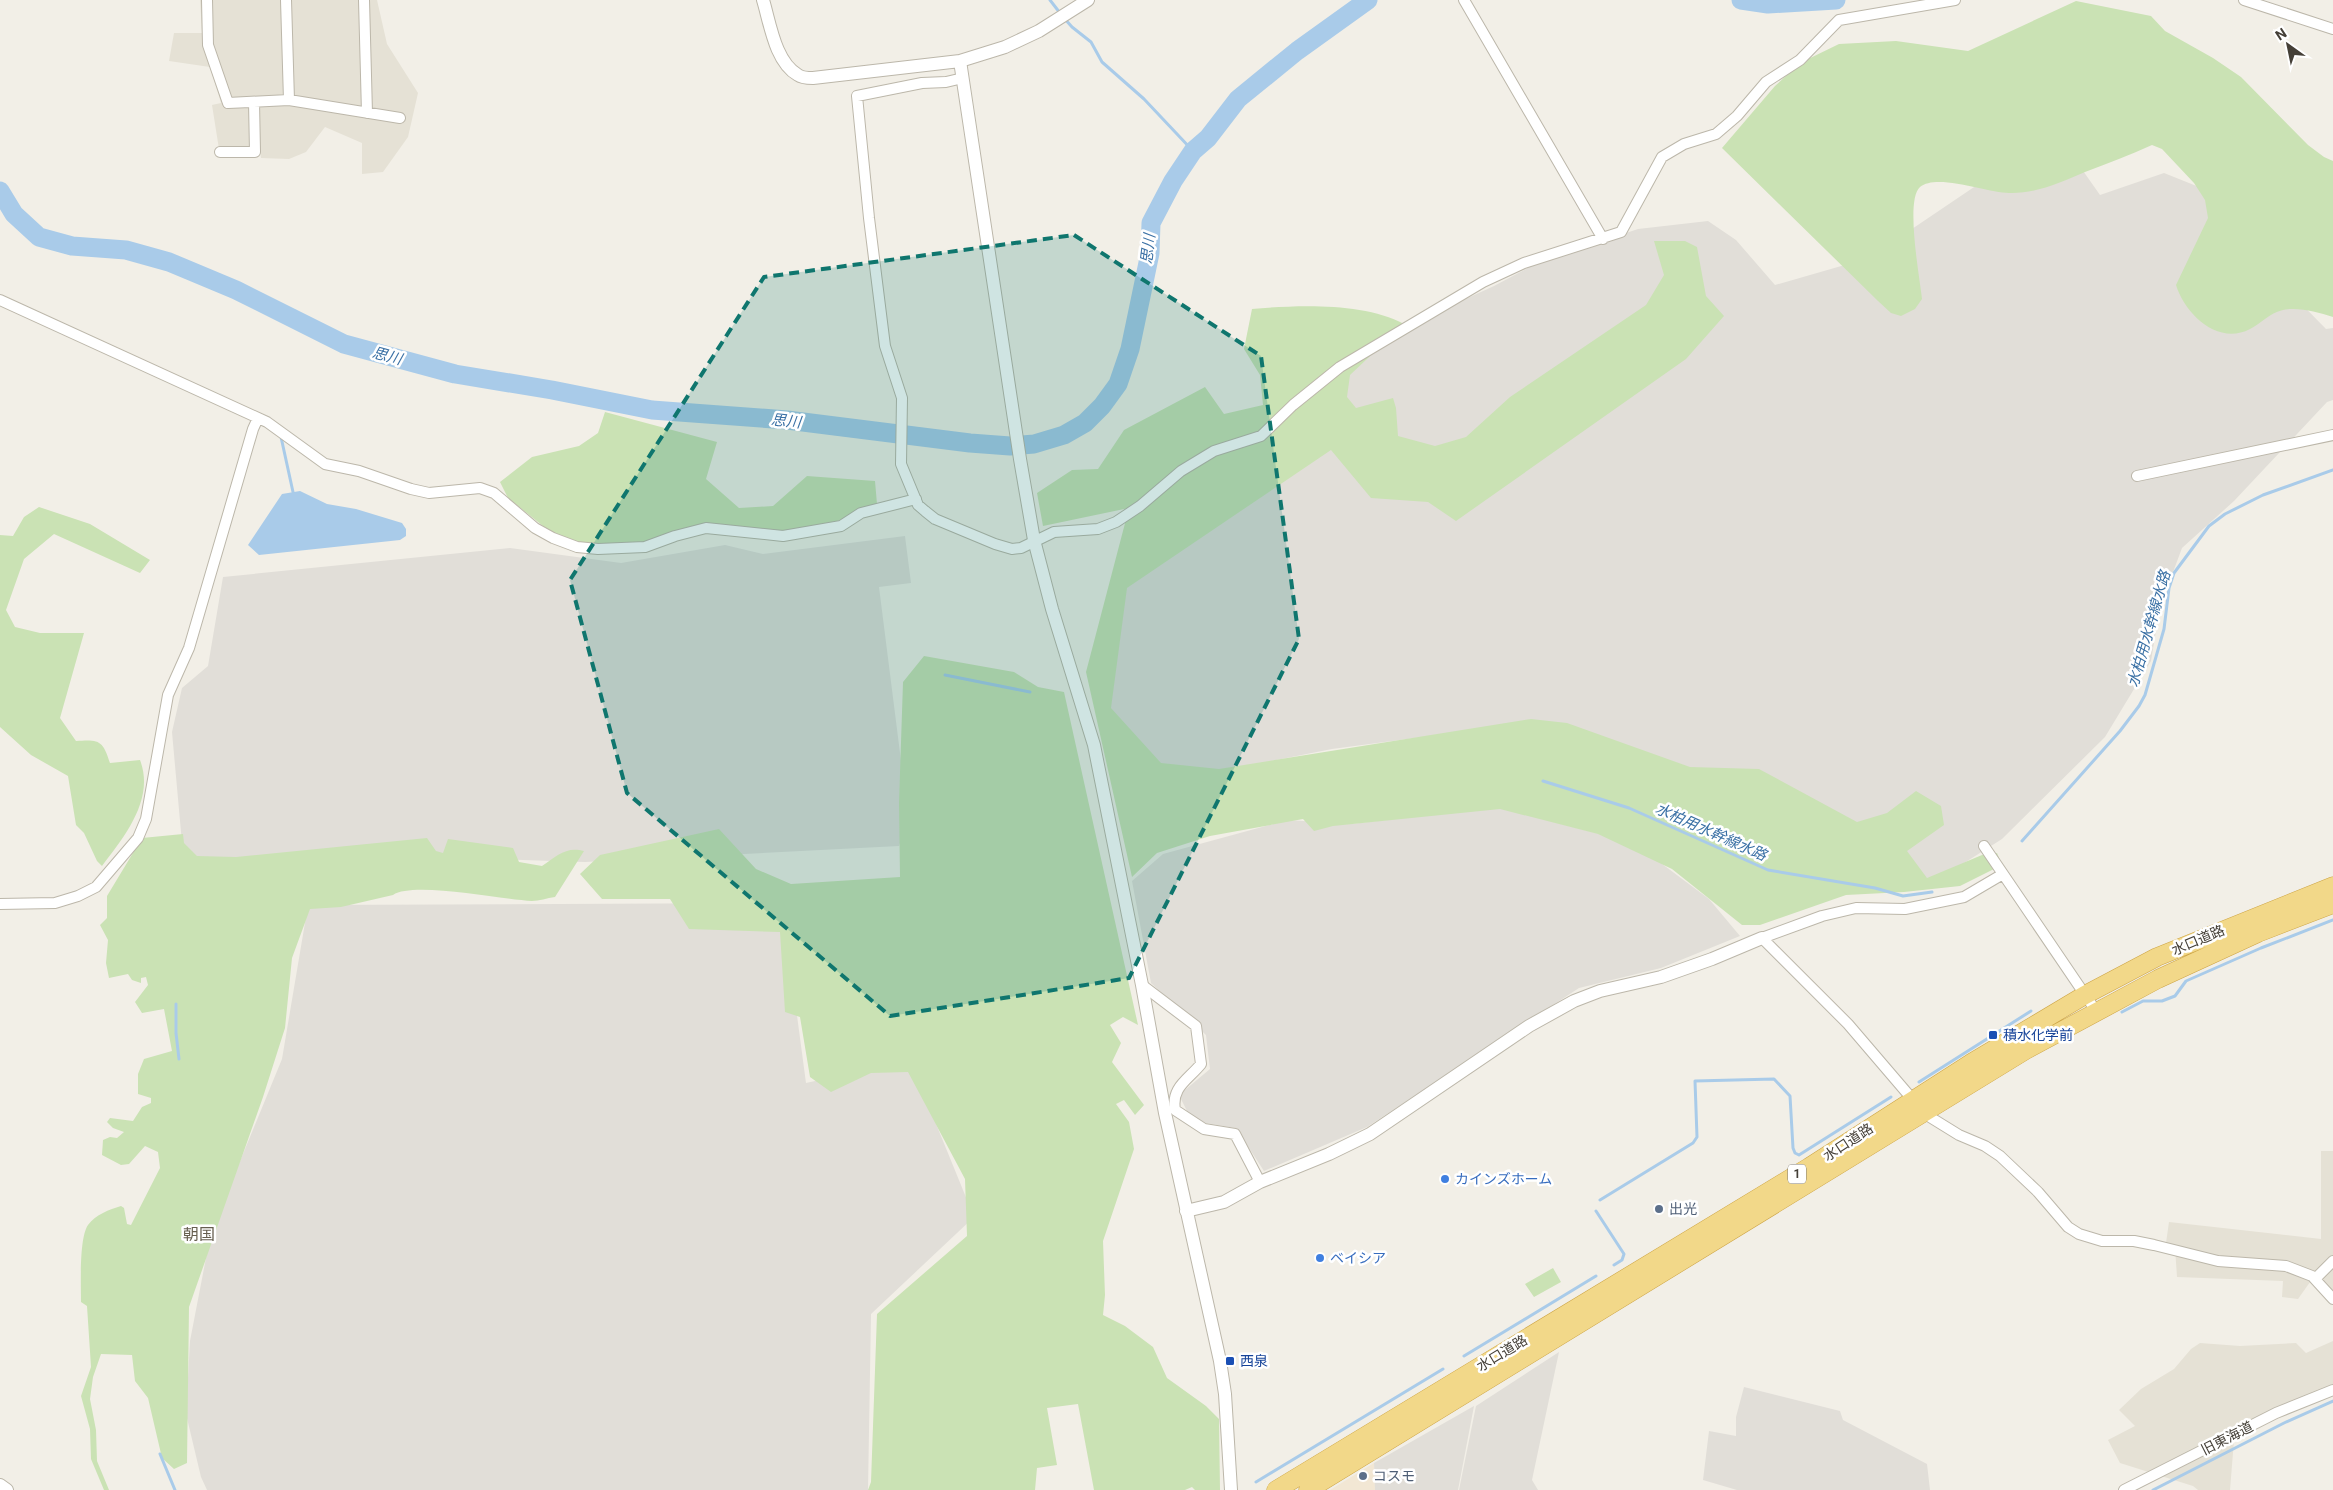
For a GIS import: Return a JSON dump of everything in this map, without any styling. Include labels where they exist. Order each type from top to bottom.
[{"type":"highway","name":"水口道路","points":[[1276,1490],[1809,1167],[1988,1052],[2085,995],[2157,957],[2333,886]]},
{"type":"highway","name":"水口道路","points":[[1308,1490],[1925,1114],[2026,1050],[2158,979],[2234,944],[2333,904]]},
{"type":"street","points":[[207,0],[208,45],[228,103],[289,100],[400,118]]},
{"type":"street","points":[[286,0],[289,100]]},
{"type":"street","points":[[364,0],[367,113]]},
{"type":"street","points":[[763,0],[778,47],[787,67],[799,76],[813,78],[960,60],[1005,47],[1039,31],[1088,0]]},
{"type":"street","points":[[1464,0],[1603,239]]},
{"type":"street","points":[[963,78],[946,82],[922,83],[857,96],[869,218],[885,346],[902,398],[903,415],[899,451],[900,464],[918,504],[935,518],[995,544],[1012,549],[1021,548],[1034,540],[1054,532],[1098,529],[1116,522],[1140,506],[1181,471],[1214,451],[1261,436],[1316,385],[1370,347],[1483,282],[1516,267],[1621,232],[1662,157],[1684,144],[1716,134],[1737,116],[1766,82],[1800,60],[1839,20],[1955,0]]},
{"type":"street","points":[[2244,0],[2333,29]]},
{"type":"street","points":[[960,60],[1034,540],[1052,609],[1094,746],[1142,985],[1170,1111],[1186,1211],[1220,1362],[1231,1490]]},
{"type":"street","points":[[220,152],[255,152],[254,102]]},
{"type":"street","points":[[0,300],[258,418],[326,464],[359,471],[411,489],[429,493],[480,488],[494,493],[535,528],[553,538],[577,547],[598,549],[645,547],[675,536],[706,528],[783,536],[841,526],[861,513],[916,499]]},
{"type":"street","points":[[0,904],[55,902],[78,896],[96,887],[138,838],[146,819],[168,695],[189,648],[258,418]]},
{"type":"street","points":[[2137,476],[2333,435]]},
{"type":"street","points":[[1984,846],[2096,1011]]},
{"type":"street","points":[[1186,1211],[1224,1202],[1260,1182],[1370,1134],[1522,1031],[1574,1001],[1600,991],[1661,977],[1822,916],[1856,908],[1905,909],[1964,897],[2003,874]]},
{"type":"street","points":[[1762,938],[1848,1024],[1925,1114],[1958,1135],[1985,1146],[2000,1156],[2038,1192],[2068,1226],[2079,1234],[2102,1241],[2134,1241],[2218,1261],[2286,1266],[2306,1272],[2333,1298]]},
{"type":"street","points":[[1142,985],[1196,1026],[1201,1064],[1177,1089],[1170,1111]]},
{"type":"street","points":[[1170,1111],[1204,1129],[1235,1134],[1260,1182]]},
{"type":"street","points":[[2315,1279],[2333,1261]]},
{"type":"street","name":"旧東海道","points":[[2124,1490],[2276,1413],[2333,1390]]},
{"type":"street","points":[[0,1485],[7,1490]]},
{"type":"highlighted area","points":[[1074,235],[1261,356],[1299,639],[1129,978],[890,1016],[627,793],[570,580],[764,277]]},
{"type":"shaded area","points":[[200,0],[377,0],[387,44],[418,93],[408,137],[383,172],[362,174],[362,143],[325,127],[306,152],[289,159],[261,158],[259,146],[219,149],[212,105],[221,103],[210,67],[169,61],[174,33],[202,33]]},
{"type":"shaded area","points":[[2034,101],[2100,195],[2164,173],[2204,189],[2264,266],[2326,329],[2333,328],[2333,400],[2327,402],[2234,501],[2182,548],[2160,607],[2151,661],[2105,737],[2002,839],[1931,884],[1693,771],[1528,723],[1332,749],[1216,772],[1160,766],[1108,709],[1125,586],[1353,365],[1459,302],[1537,263],[1638,229],[1708,221],[1736,240],[1775,285],[1869,258],[1983,181]]},
{"type":"shaded area","points":[[905,536],[911,583],[879,587],[908,816],[899,846],[585,862],[461,858],[198,861],[182,843],[172,732],[182,688],[208,666],[223,577],[510,548],[621,563],[725,545],[763,554]]},
{"type":"shaded area","points":[[1498,807],[1634,843],[1709,899],[1740,936],[1661,968],[1579,988],[1367,1127],[1264,1171],[1236,1128],[1206,1123],[1189,1115],[1179,1095],[1210,1069],[1206,1035],[1151,983],[1132,881],[1163,854],[1288,820],[1351,824]]},
{"type":"shaded area","points":[[782,903],[806,1083],[910,1060],[974,1217],[871,1314],[868,1490],[207,1490],[201,1477],[186,1414],[190,1341],[211,1232],[282,1059],[308,905]]},
{"type":"shaded area","points":[[2321,1151],[2333,1151],[2333,1295],[2315,1275],[2298,1299],[2282,1297],[2283,1281],[2177,1277],[2175,1247],[2166,1243],[2169,1222],[2321,1239]]},
{"type":"shaded area","points":[[2333,1341],[2333,1384],[2235,1428],[2230,1490],[2198,1490],[2193,1486],[2120,1463],[2108,1440],[2135,1426],[2119,1410],[2141,1389],[2174,1369],[2191,1349],[2200,1343],[2240,1346],[2296,1343],[2306,1353]]},
{"type":"shaded area","points":[[1559,1352],[1532,1480],[1538,1490],[1459,1490],[1476,1406]]},
{"type":"shaded area","points":[[1744,1387],[1840,1411],[1843,1420],[1927,1464],[1930,1490],[1737,1490],[1703,1480],[1709,1431],[1736,1436],[1736,1417]]},
{"type":"shaded area","points":[[1474,1406],[1458,1490],[1375,1490],[1374,1463]]},
{"type":"shaded area","name":"コスモ","points":[[1374,1463],[1375,1490],[1330,1490]]},
{"type":"green space","points":[[2076,1],[2151,16],[2165,31],[2213,58],[2241,77],[2308,145],[2333,161],[2333,317],[2314,312],[2289,309],[2273,314],[2250,329],[2238,333],[2226,333],[2204,324],[2195,316],[2180,296],[2176,285],[2208,218],[2205,200],[2194,183],[2162,149],[2152,145],[2058,183],[2029,192],[2009,193],[1938,182],[1928,183],[1920,187],[1916,195],[1914,207],[1914,223],[1922,299],[1915,309],[1901,316],[1891,313],[1878,301],[1722,148],[1775,86],[1800,63],[1839,44],[1896,41],[1968,51]]},
{"type":"green space","points":[[1654,241],[1685,241],[1697,247],[1706,296],[1724,316],[1686,359],[1456,521],[1428,502],[1371,498],[1331,450],[1127,588],[1111,708],[1161,763],[1219,769],[1531,719],[1567,723],[1690,767],[1759,769],[1857,822],[1887,813],[1916,791],[1941,806],[1944,825],[1907,851],[1927,878],[1982,855],[1997,853],[2002,865],[1960,886],[1904,892],[1846,895],[1760,925],[1742,925],[1672,869],[1598,834],[1500,809],[1333,826],[1314,831],[1303,819],[1210,836],[1157,853],[1132,877],[1086,672],[1129,508],[1043,526],[1037,493],[1072,470],[1098,469],[1124,430],[1205,387],[1224,414],[1263,405],[1260,375],[1244,349],[1252,309],[1309,306],[1330,307],[1370,312],[1404,324],[1350,375],[1347,397],[1356,408],[1393,398],[1396,408],[1398,436],[1435,446],[1466,437],[1510,397],[1646,305],[1664,275]]},
{"type":"green space","points":[[605,412],[717,442],[706,479],[739,508],[773,506],[807,476],[875,481],[877,504],[837,521],[778,532],[727,526],[641,543],[583,545],[548,530],[508,498],[500,482],[532,457],[579,446],[598,433]]},
{"type":"green space","points":[[39,507],[90,524],[150,560],[140,573],[54,534],[24,559],[6,610],[15,627],[40,633],[84,633],[60,718],[76,741],[90,740],[99,743],[105,750],[110,763],[140,760],[144,775],[141,803],[128,830],[102,866],[97,861],[84,833],[76,825],[68,776],[31,755],[0,727],[0,535],[13,536],[24,517]]},
{"type":"green space","points":[[924,656],[1014,672],[1038,687],[1064,692],[1138,1025],[1123,1017],[1110,1025],[1121,1043],[1112,1062],[1144,1105],[1135,1115],[1124,1100],[1116,1104],[1129,1122],[1134,1149],[1103,1241],[1105,1295],[1103,1315],[1125,1326],[1153,1347],[1167,1378],[1206,1406],[1219,1419],[1220,1490],[1195,1490],[1192,1487],[1185,1490],[1094,1490],[1078,1404],[1047,1408],[1057,1465],[1037,1468],[1035,1490],[868,1490],[871,1482],[877,1314],[967,1236],[965,1179],[908,1072],[871,1073],[831,1092],[810,1077],[800,1017],[785,1012],[780,932],[689,929],[670,899],[602,899],[580,874],[600,855],[719,829],[756,869],[791,884],[900,877],[899,803],[903,682]]},
{"type":"green space","points":[[183,834],[184,843],[197,856],[236,857],[427,838],[436,851],[443,853],[448,839],[513,848],[519,862],[542,866],[567,851],[584,851],[555,897],[537,901],[439,890],[419,890],[404,891],[341,907],[310,909],[292,958],[285,1028],[263,1097],[189,1307],[187,1463],[174,1469],[162,1458],[148,1398],[135,1381],[132,1355],[101,1354],[93,1377],[90,1399],[96,1430],[97,1461],[109,1490],[104,1490],[91,1459],[90,1429],[81,1396],[91,1367],[87,1306],[81,1302],[83,1240],[85,1231],[91,1221],[103,1213],[121,1206],[124,1208],[127,1224],[131,1225],[160,1168],[158,1152],[145,1146],[129,1164],[121,1165],[102,1155],[103,1140],[110,1137],[117,1138],[124,1132],[113,1128],[107,1122],[110,1118],[133,1121],[142,1107],[151,1103],[151,1098],[138,1094],[138,1074],[144,1059],[172,1051],[164,1009],[142,1013],[135,1002],[148,985],[146,977],[141,978],[141,983],[132,980],[128,974],[109,978],[106,963],[108,940],[100,925],[107,918],[107,896],[142,838]]},
{"type":"green space","points":[[1553,1268],[1561,1282],[1534,1297],[1525,1284]]},
{"type":"water","points":[[300,491],[327,504],[356,509],[402,523],[406,529],[406,536],[400,540],[259,555],[248,545],[282,494]]},
{"type":"waterway","points":[[1050,0],[1060,13]]},
{"type":"waterway","name":"思川","points":[[0,191],[14,214],[39,237],[72,246],[126,250],[169,262],[236,290],[344,344],[455,374],[552,390],[652,410],[787,420],[970,443],[1010,446],[1034,444],[1064,435],[1085,423],[1102,406],[1118,384],[1130,349],[1150,253],[1151,223],[1173,181],[1193,151],[1208,138],[1238,99],[1297,51],[1368,0]]},
{"type":"waterway","name":"思川","points":[[1741,0],[1768,4],[1836,0]]},
{"type":"waterway","points":[[1064,18],[1091,42],[1102,62],[1144,99],[1193,151]]},
{"type":"waterway","points":[[281,437],[293,492]]},
{"type":"waterway","name":"水柏用水幹線水路","points":[[2022,841],[2120,731],[2139,706],[2145,695],[2164,629],[2169,588],[2174,573],[2209,526],[2225,514],[2263,495],[2333,470]]},
{"type":"waterway","name":"水柏用水幹線水路","points":[[945,675],[1030,692]]},
{"type":"waterway","name":"水柏用水幹線水路","points":[[1543,781],[1629,808],[1768,870],[1875,888],[1903,896],[1932,892]]},
{"type":"waterway","points":[[2122,1012],[2143,1001],[2162,1001],[2175,996],[2186,981],[2261,948],[2333,920]]},
{"type":"waterway","name":"水柏用水幹線水路","points":[[176,1004],[176,1033],[179,1059]]},
{"type":"waterway","points":[[1919,1082],[2031,1011]]},
{"type":"waterway","points":[[1600,1200],[1693,1143],[1697,1137],[1695,1081],[1774,1079],[1790,1096],[1793,1148],[1795,1153],[1799,1155],[1891,1097]]},
{"type":"waterway","points":[[1596,1211],[1624,1254],[1622,1260],[1614,1265]]},
{"type":"waterway","points":[[1464,1356],[1596,1276]]},
{"type":"waterway","points":[[1256,1482],[1443,1369]]},
{"type":"waterway","points":[[2153,1490],[2284,1423],[2333,1401]]},
{"type":"waterway","name":"水柏用水幹線水路","points":[[160,1454],[175,1490]]},
{"type":"place","name":"積水化学前","points":[[1993,1035]]},
{"type":"place","name":"カインズホーム","points":[[1445,1179]]},
{"type":"place","name":"出光","points":[[1659,1209]]},
{"type":"place","name":"ベイシア","points":[[1320,1258]]},
{"type":"place","name":"西泉","points":[[1230,1361]]},
{"type":"place","name":"コスモ","points":[[1363,1476]]},
{"type":"district","name":"朝国","points":[[199,1234]]}]
